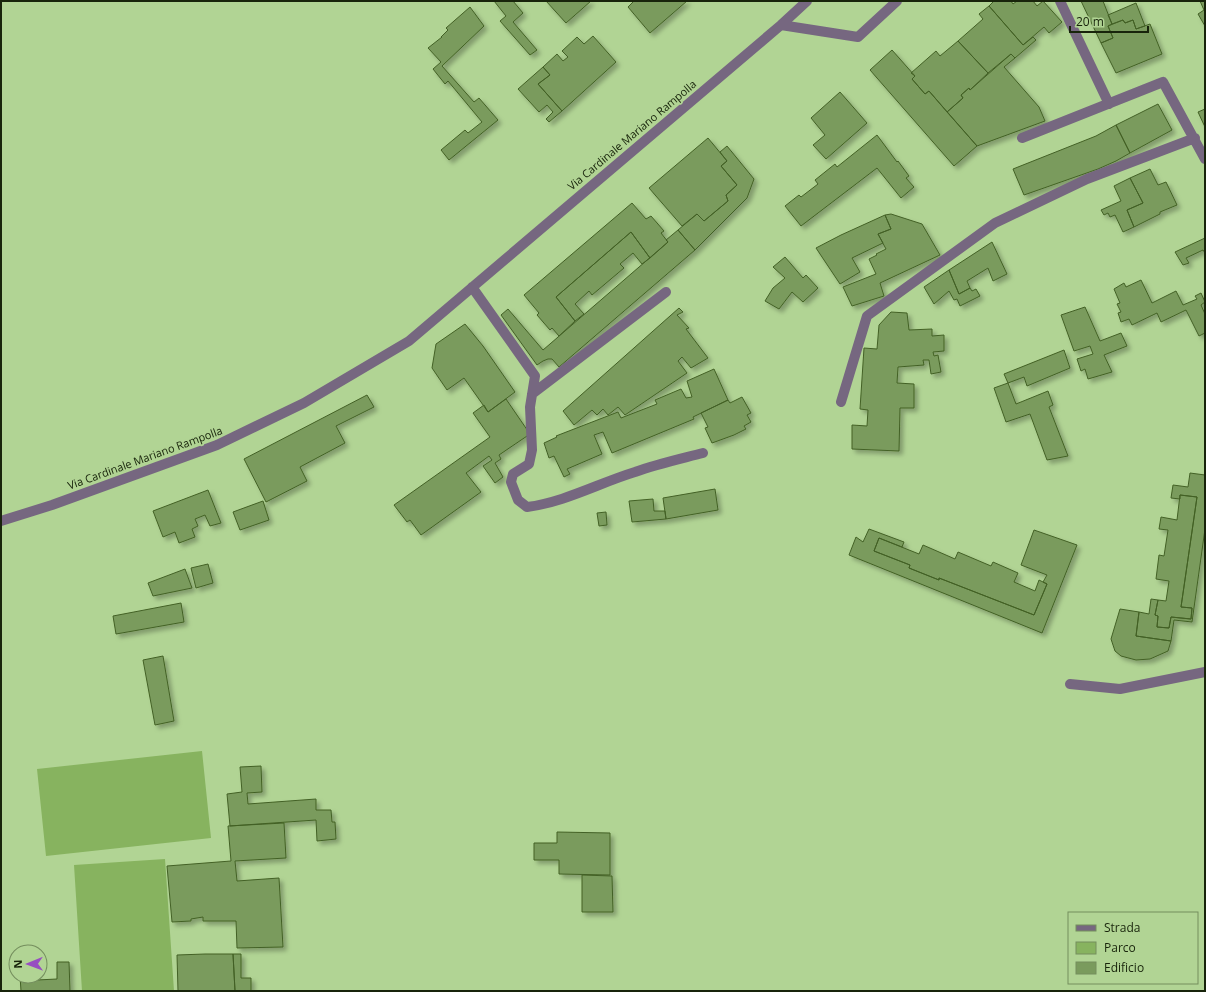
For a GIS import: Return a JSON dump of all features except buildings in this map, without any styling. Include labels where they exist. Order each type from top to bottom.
[{"type":"street","name":"Via Cardinale Mariano Rampolla","points":[[1,521],[52,505],[217,445],[304,403],[409,341],[781,25],[807,1]]},
{"type":"street","points":[[781,25],[858,37],[897,1]]},
{"type":"street","points":[[1060,1],[1109,104]]},
{"type":"street","points":[[1022,138],[1163,82],[1195,138],[1205,159]]},
{"type":"street","points":[[841,402],[867,316],[995,223],[1087,179],[1195,138]]},
{"type":"street","points":[[472,287],[535,376],[530,407],[532,450],[529,464],[513,474],[511,482],[518,500],[527,507],[543,505],[588,490],[634,472],[703,453]]},
{"type":"street","points":[[532,394],[666,292]]},
{"type":"street","points":[[1070,684],[1120,689],[1205,672]]},
{"type":"green space","points":[[202,751],[211,838],[46,856],[37,769]]},
{"type":"green space","points":[[165,859],[174,991],[82,991],[74,865]]}]
